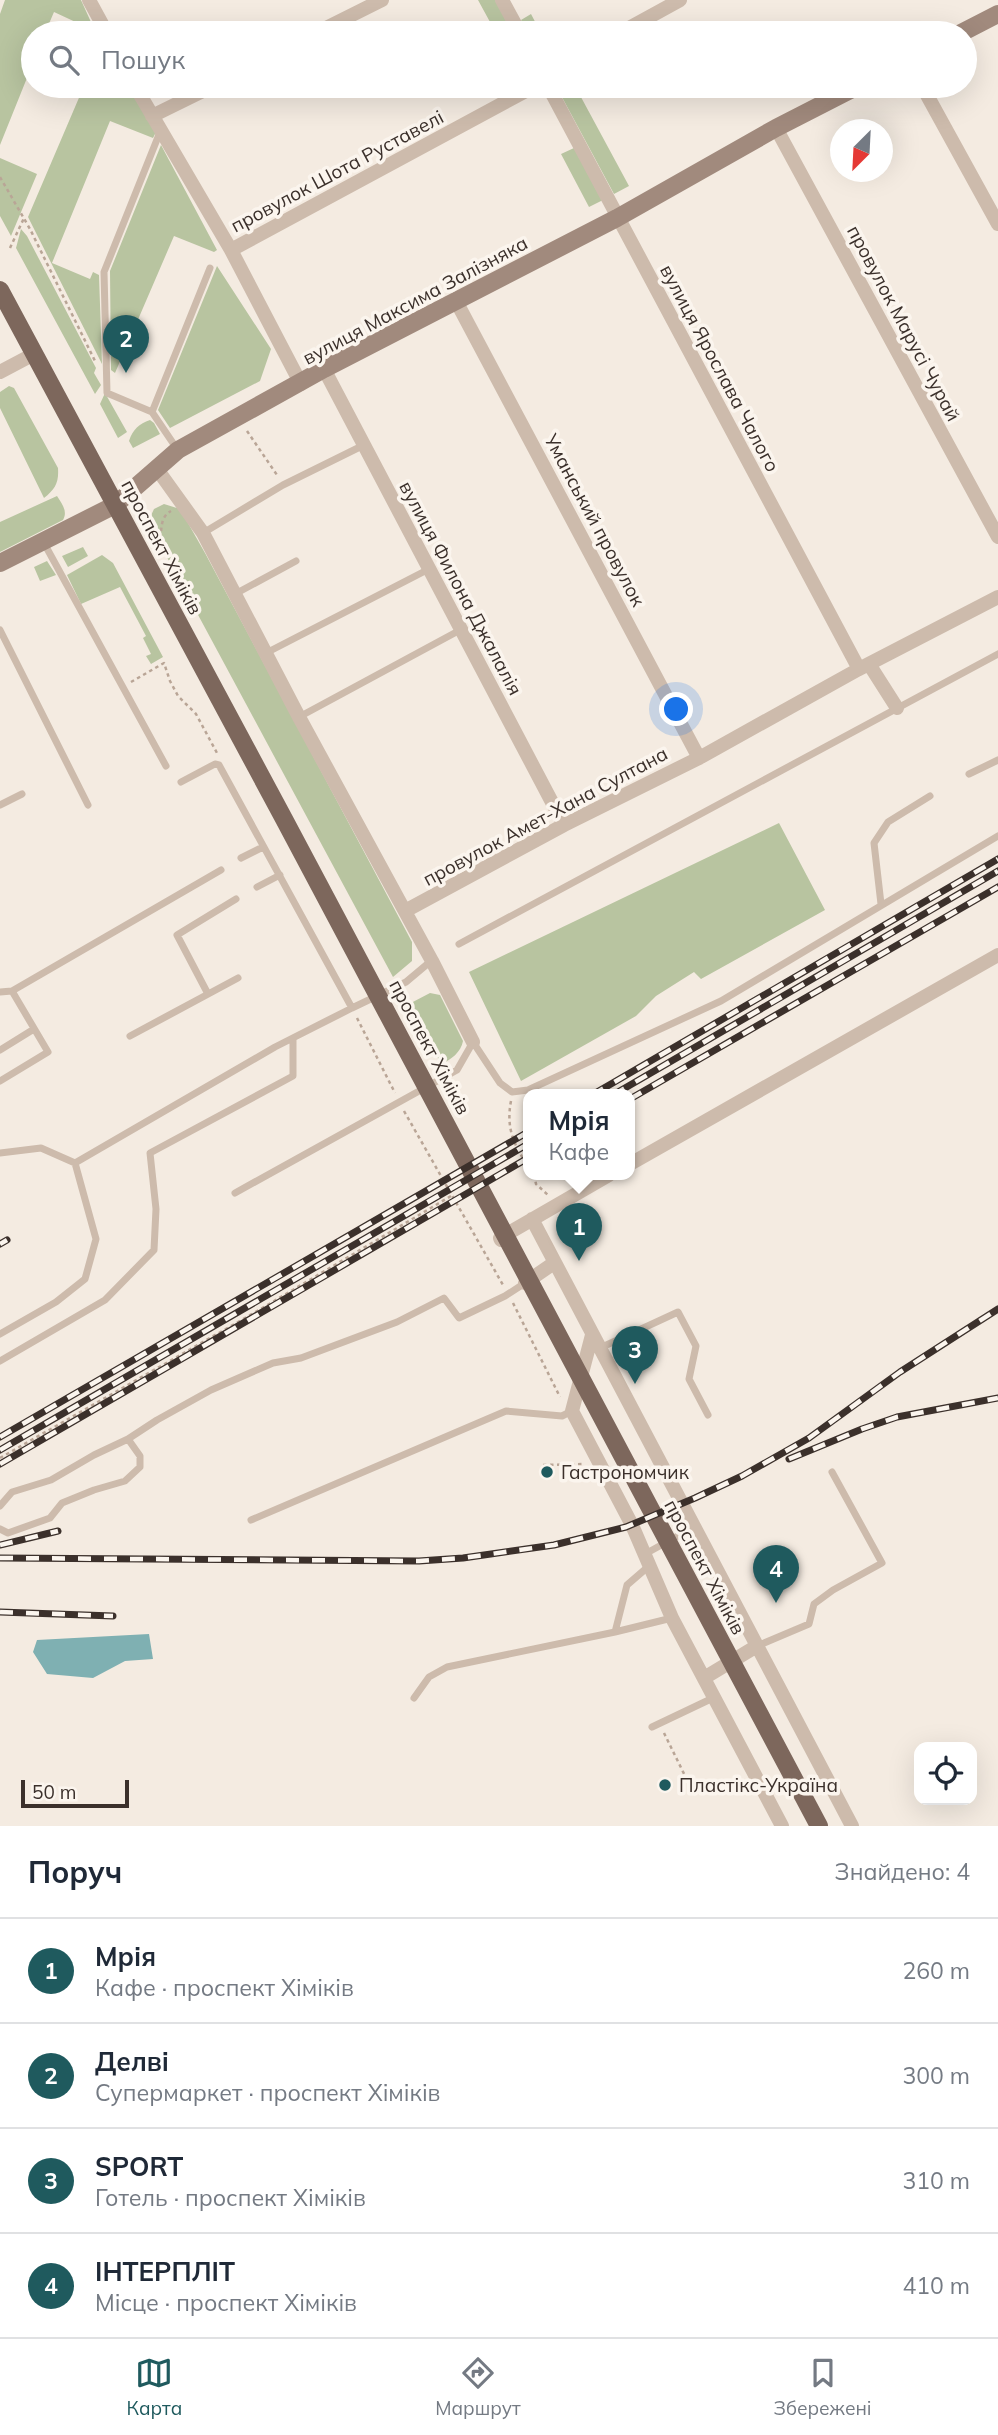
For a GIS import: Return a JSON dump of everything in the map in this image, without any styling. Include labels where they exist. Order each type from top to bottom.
[{"type":"main road","name":"проспект Хіміків","points":[[0,290],[285,819],[819,1826]]},
{"type":"street","points":[[89,0],[100,21]]},
{"type":"street","points":[[340,21],[382,0]]},
{"type":"street","points":[[502,0],[513,21]]},
{"type":"street","points":[[642,21],[680,0]]},
{"type":"street","points":[[977,25],[998,14]]},
{"type":"street","points":[[142,98],[231,250],[301,384]]},
{"type":"street","points":[[152,116],[189,98]]},
{"type":"street","name":"провулок Шота Руставелі","points":[[231,250],[516,98]]},
{"type":"street","name":"вулиця Ярослава Чалого","points":[[554,98],[617,218],[864,666],[897,708]]},
{"type":"street","name":"вулиця Максима Залізняка","points":[[0,563],[115,505],[178,450],[237,417],[324,369],[617,218],[835,98]]},
{"type":"street","points":[[929,98],[998,224]]},
{"type":"street","name":"провулок Марусі Чурай","points":[[776,128],[998,537]]},
{"type":"street","name":"Уманський провулок","points":[[456,301],[699,758]]},
{"type":"street","points":[[0,372],[34,354]]},
{"type":"street","name":"вулиця Филона Джалалія","points":[[324,369],[564,825]]},
{"type":"street","name":"проспект Хіміків","points":[[157,469],[203,533],[299,718],[432,961],[472,1042]]},
{"type":"street","name":"провулок Амет-Хана Султана","points":[[405,911],[564,825],[699,758],[864,666],[998,597]]},
{"type":"street","points":[[635,1161],[998,955]]},
{"type":"street","points":[[579,1385],[500,1238],[601,1180]]},
{"type":"street","points":[[532,1219],[852,1826]]},
{"type":"street","points":[[525,1283],[554,1263]]},
{"type":"street","points":[[595,1341],[572,1411],[632,1525],[672,1618],[782,1826]]},
{"type":"street","points":[[704,1678],[757,1646]]},
{"type":"lane","points":[[161,132],[104,272],[106,379],[107,393],[152,412],[178,450]]},
{"type":"lane","points":[[152,412],[210,268]]},
{"type":"lane","points":[[203,533],[283,485],[365,445]]},
{"type":"lane","points":[[44,542],[166,766]]},
{"type":"lane","points":[[235,595],[296,561]]},
{"type":"lane","points":[[265,653],[429,569]]},
{"type":"lane","points":[[299,718],[462,629]]},
{"type":"lane","points":[[0,630],[88,805]]},
{"type":"lane","points":[[459,944],[998,654]]},
{"type":"lane","points":[[970,775],[998,760]]},
{"type":"lane","points":[[180,782],[215,764],[219,765],[352,1008]]},
{"type":"lane","points":[[0,804],[22,794]]},
{"type":"lane","points":[[881,904],[874,843],[888,822],[930,796]]},
{"type":"lane","points":[[529,1089],[721,1001],[998,836]]},
{"type":"lane","points":[[241,858],[263,847]]},
{"type":"lane","points":[[0,992],[12,992],[221,870]]},
{"type":"lane","points":[[257,887],[279,875]]},
{"type":"lane","points":[[208,994],[177,935],[236,899]]},
{"type":"lane","points":[[75,1163],[275,1047],[405,982],[432,961]]},
{"type":"lane","points":[[130,1036],[238,978]]},
{"type":"lane","points":[[0,1081],[48,1052],[12,992]]},
{"type":"lane","points":[[0,1050],[34,1029]]},
{"type":"lane","points":[[0,1361],[105,1300],[154,1250],[156,1209],[150,1153],[293,1076],[293,1039]]},
{"type":"lane","points":[[235,1194],[457,1070],[472,1042],[500,1083],[512,1092],[523,1091]]},
{"type":"lane","points":[[0,1153],[41,1148],[75,1163]]},
{"type":"lane","points":[[0,1334],[56,1302],[85,1279],[96,1239],[75,1163]]},
{"type":"lane","points":[[0,1506],[12,1492],[51,1480],[200,1396],[273,1363],[301,1358],[397,1322],[443,1297],[459,1318],[505,1296],[525,1283]]},
{"type":"lane","points":[[595,1341],[678,1312],[696,1346],[689,1379],[708,1415]]},
{"type":"lane","points":[[251,1520],[506,1411],[562,1416],[572,1411]]},
{"type":"lane","points":[[0,1529],[8,1533],[50,1518],[62,1503],[125,1480],[140,1467],[140,1456],[128,1439]]},
{"type":"lane","points":[[757,1646],[809,1624],[814,1604],[833,1590],[882,1563],[832,1472]]},
{"type":"lane","points":[[615,1632],[627,1585],[647,1560],[694,1527]]},
{"type":"lane","points":[[414,1698],[429,1677],[447,1667],[672,1618]]},
{"type":"lane","points":[[656,1725],[714,1697]]},
{"type":"path","points":[[0,177],[24,218],[106,379]]},
{"type":"path","points":[[10,248],[24,218]]},
{"type":"path","points":[[237,417],[283,485]]},
{"type":"path","points":[[159,545],[162,536],[160,526],[166,513],[183,504]]},
{"type":"path","points":[[122,687],[164,663],[178,696],[196,714],[220,758],[219,765]]},
{"type":"path","points":[[512,1092],[507,1120],[523,1157]]},
{"type":"path","points":[[535,1180],[536,1184]]},
{"type":"path","points":[[0,1458],[259,1310],[452,1195]]},
{"type":"path","points":[[543,1465],[588,1464]]},
{"type":"path","points":[[656,1725],[690,1786]]},
{"type":"green space","points":[[5,0],[81,0],[90,21],[73,21],[54,12],[50,21],[21,21],[21,93],[0,145],[0,14]]},
{"type":"green space","points":[[478,0],[495,0],[506,21],[489,21]]},
{"type":"green space","points":[[531,14],[535,21],[522,21]]},
{"type":"green space","points":[[79,98],[136,98],[156,132],[153,138],[110,121],[52,263],[90,279],[93,272],[99,275],[102,364],[28,217]]},
{"type":"green space","points":[[562,98],[581,98],[629,186],[614,194]]},
{"type":"green space","points":[[161,145],[217,250],[214,252],[174,236],[115,373],[111,370],[110,271]]},
{"type":"green space","points":[[574,148],[603,200],[589,207],[561,154]]},
{"type":"green space","points":[[0,158],[37,174],[11,236],[0,216]]},
{"type":"green space","points":[[21,229],[96,368],[94,373],[101,385],[95,394],[16,248]]},
{"type":"green space","points":[[217,266],[271,349],[260,381],[170,428],[158,410]]},
{"type":"green space","points":[[9,386],[14,388],[58,468],[55,485],[44,498],[0,408],[0,392]]},
{"type":"green space","points":[[105,393],[127,432],[118,438],[100,404]]},
{"type":"green space","points":[[150,420],[160,434],[133,448],[129,441],[132,433]]},
{"type":"green space","points":[[57,496],[65,511],[63,520],[0,552],[0,522]]},
{"type":"green space","points":[[164,504],[180,509],[205,553],[412,942],[412,961],[393,977],[148,522],[154,509]]},
{"type":"green space","points":[[83,547],[88,556],[68,567],[62,556]]},
{"type":"green space","points":[[102,555],[113,563],[163,657],[151,664],[146,656],[151,654],[143,638],[146,636],[120,587],[81,604],[67,575]]},
{"type":"green space","points":[[47,561],[56,575],[40,581],[34,567]]},
{"type":"green space","points":[[779,823],[825,910],[701,979],[694,972],[656,996],[636,1016],[521,1081],[469,972]]},
{"type":"green space","points":[[430,993],[440,995],[463,1041],[455,1055],[441,1064],[409,1004]]},
{"type":"water","points":[[149,1634],[153,1659],[125,1661],[93,1678],[47,1674],[33,1652],[37,1640]]},
{"type":"railway","points":[[602,1089],[998,859]]},
{"type":"railway","points":[[623,1089],[998,871]]},
{"type":"railway","points":[[635,1096],[998,887]]},
{"type":"railway","points":[[0,1437],[523,1135]]},
{"type":"railway","points":[[0,1450],[523,1147]]},
{"type":"railway","points":[[0,1464],[523,1161]]},
{"type":"railway","points":[[0,1244],[7,1240]]},
{"type":"railway","points":[[0,1558],[419,1561],[463,1558],[554,1545],[626,1527],[742,1476],[809,1438],[900,1372],[998,1309]]},
{"type":"railway","points":[[789,1459],[897,1417],[998,1398]]},
{"type":"railway","points":[[0,1545],[58,1531]]},
{"type":"railway","points":[[0,1612],[113,1616]]},
{"type":"place","name":"Делві","points":[[126,373]]},
{"type":"place","name":"Мрія","points":[[579,1261]]},
{"type":"place","name":"SPORT","points":[[635,1384]]},
{"type":"place","name":"Гастрономчик","points":[[547,1472]]},
{"type":"place","name":"ІНТЕРПЛІТ","points":[[776,1603]]},
{"type":"place","name":"Пластікс-Україна","points":[[665,1785]]}]
